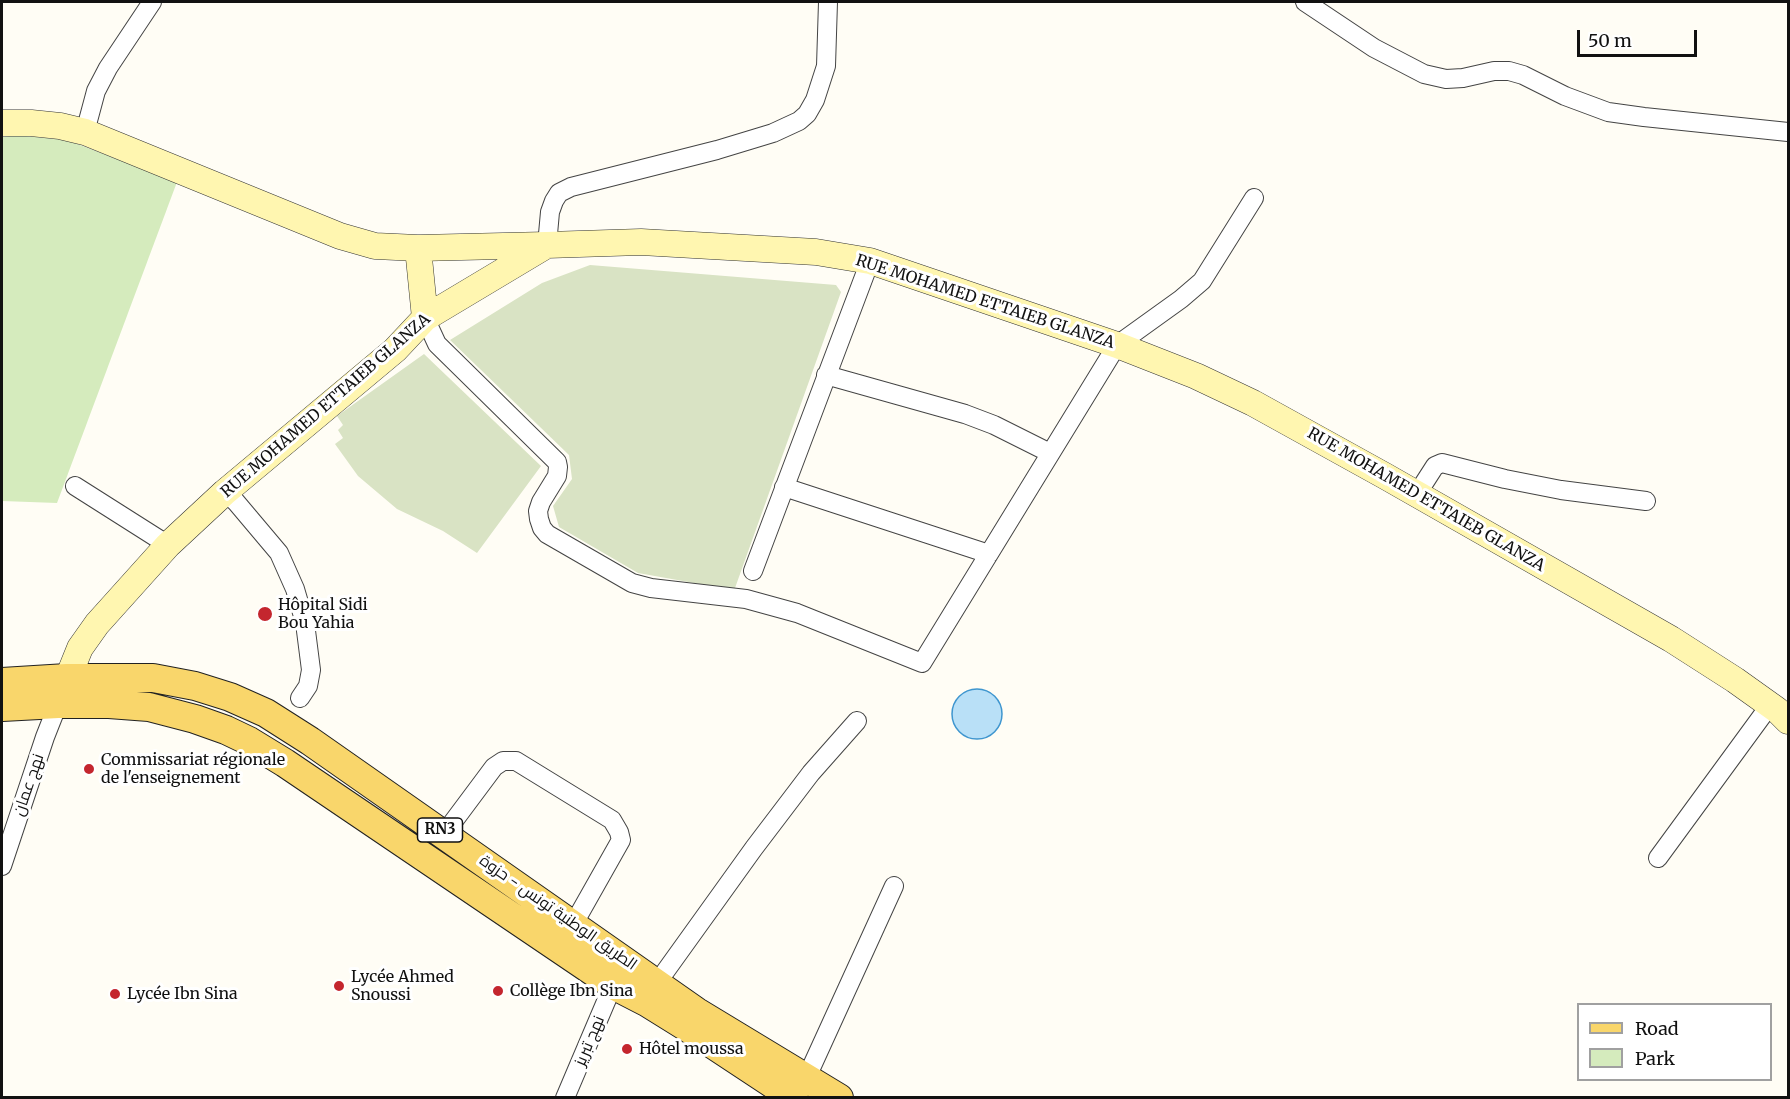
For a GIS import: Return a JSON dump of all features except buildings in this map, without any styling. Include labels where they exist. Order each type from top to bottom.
[{"type":"main road","name":"الطريق الوطنية تونس - حزوة","points":[[2,707],[63,691],[153,678],[195,686],[230,697],[266,713],[310,741],[657,983],[691,1019]]},
{"type":"main road","name":"الطريق الوطنية تونس - حزوة","points":[[2,681],[63,691],[109,704],[149,707],[195,719],[249,741],[613,985],[648,1003],[691,1019],[800,1088],[839,1098]]},
{"type":"street","points":[[85,132],[96,91],[108,68],[152,2]]},
{"type":"street","points":[[2,123],[50,125],[85,132],[340,236],[375,246],[417,248],[547,245],[550,212],[554,201],[560,193],[571,187],[717,150],[772,133],[798,121],[807,114],[815,100],[826,66],[828,2]]},
{"type":"street","points":[[1305,2],[1374,48],[1424,74],[1446,79],[1463,78],[1494,71],[1509,71],[1608,112],[1788,132]]},
{"type":"street","points":[[417,248],[425,318],[437,344],[557,462],[557,476],[538,511],[542,528],[547,534],[632,583],[651,588],[746,599],[797,613],[922,663],[1117,345],[1202,281],[1254,198]]},
{"type":"street","name":"RUE MOHAMED ETTAIEB GLANZA","points":[[63,691],[81,648],[97,624],[168,545],[225,492],[395,350],[425,318],[547,245],[641,242],[816,252],[870,261],[1117,345],[1196,376],[1253,403],[1671,639],[1779,713]]},
{"type":"street","points":[[753,571],[870,261]]},
{"type":"street","points":[[826,375],[965,414],[994,425],[1050,453]]},
{"type":"street","points":[[1417,494],[1435,466],[1442,463],[1561,490],[1646,501]]},
{"type":"street","points":[[75,486],[168,545]]},
{"type":"street","points":[[784,487],[989,554]]},
{"type":"street","points":[[225,492],[279,553],[296,589],[305,623],[311,670],[308,686],[300,698]]},
{"type":"street","name":"نهج عمان","points":[[2,866],[41,748],[63,691]]},
{"type":"street","points":[[1659,858],[1779,713]]},
{"type":"street","points":[[657,983],[811,773],[857,721]]},
{"type":"street","points":[[444,834],[494,767],[503,761],[516,761],[612,820],[621,840],[573,925]]},
{"type":"street","points":[[800,1088],[894,886]]},
{"type":"street","name":"نهج تبريز","points":[[565,1098],[613,985]]},
{"type":"green space","points":[[16,135],[67,140],[177,182],[57,503],[2,501],[2,137]]},
{"type":"green space","points":[[590,265],[836,285],[841,292],[735,588],[638,573],[559,527],[553,506],[572,479],[569,455],[450,340],[542,283]]},
{"type":"green space","points":[[424,354],[541,466],[477,553],[443,531],[397,509],[358,476],[335,444],[343,438],[338,430],[343,425],[337,416]]},
{"type":"water","points":[[972,689],[982,689],[995,696],[1002,709],[1002,719],[995,732],[982,739],[972,739],[963,735],[956,728],[952,719],[952,709],[956,700],[963,693]]},
{"type":"place","name":"Hôpital Sidi Bou Yahia","points":[[265,614]]},
{"type":"place","name":"Commissariat régionale de l'enseignement","points":[[89,769]]},
{"type":"place","name":"Lycée Ahmed Snoussi","points":[[339,986]]},
{"type":"place","name":"Collège Ibn Sina","points":[[498,991]]},
{"type":"place","name":"Lycée Ibn Sina","points":[[115,994]]},
{"type":"place","name":"Hôtel moussa","points":[[627,1049]]}]
